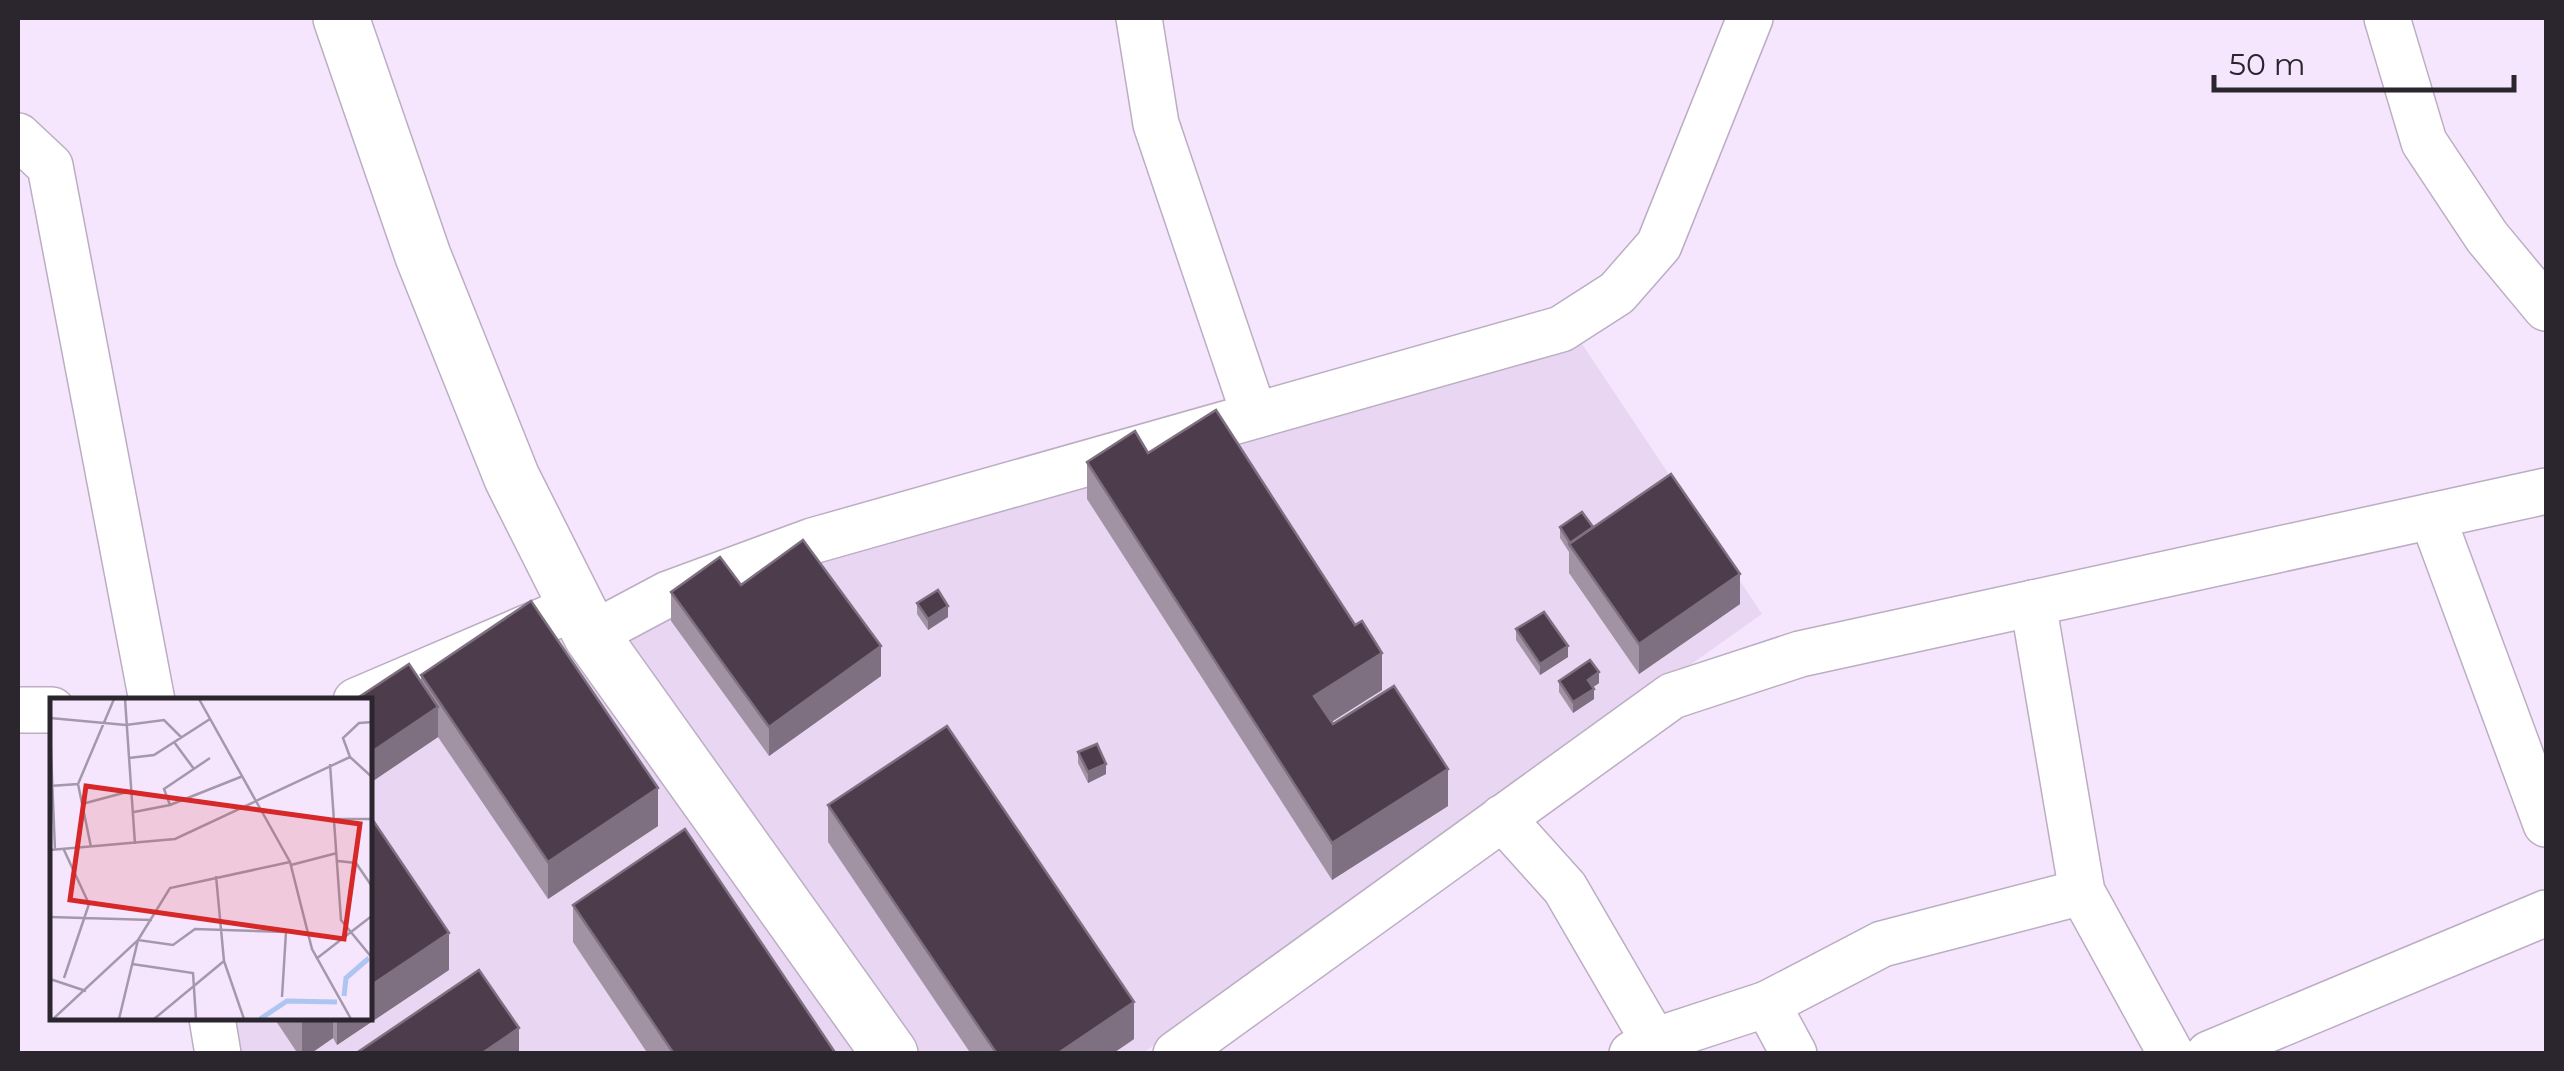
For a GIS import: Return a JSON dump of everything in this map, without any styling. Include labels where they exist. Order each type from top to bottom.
[{"type":"street","points":[[342,18],[423,256],[512,478],[584,620],[890,1054]]},
{"type":"street","points":[[1139,18],[1156,124],[1254,414]]},
{"type":"street","points":[[364,698],[812,542],[1561,330],[1617,293],[1660,245],[1750,18]]},
{"type":"street","points":[[2387,18],[2424,142],[2487,236],[2546,308]]},
{"type":"street","points":[[18,136],[50,166],[151,698]]},
{"type":"street","points":[[1176,1054],[1672,696],[1800,654],[2546,491]]},
{"type":"street","points":[[2432,516],[2546,824]]},
{"type":"street","points":[[2033,603],[2082,892],[2171,1054]]},
{"type":"street","points":[[18,710],[50,710]]},
{"type":"street","points":[[1502,818],[1565,888],[1643,1047],[1767,1004],[1882,944],[2082,892]]},
{"type":"street","points":[[2209,1054],[2546,913]]},
{"type":"street","points":[[1767,1004],[1794,1054]]},
{"type":"street","points":[[212,1021],[218,1054]]},
{"type":"shaded area","points":[[1576,335],[1762,614],[1143,1053],[236,1054],[229,1021],[372,1021],[372,700],[550,623],[569,654],[672,601]]},
{"type":"building","points":[[1216,410],[1355,625],[1362,621],[1382,653],[1314,696],[1333,724],[1394,686],[1448,769],[1332,843],[1087,462],[1135,431],[1148,453]]},
{"type":"building","points":[[1671,474],[1740,574],[1639,644],[1569,544]]},
{"type":"building","points":[[1582,512],[1593,527],[1570,543],[1560,527]]},
{"type":"building","points":[[803,540],[881,646],[769,727],[671,592],[720,557],[741,585]]},
{"type":"building","points":[[938,590],[948,606],[928,619],[917,603]]},
{"type":"building","points":[[531,601],[658,788],[548,862],[421,675]]},
{"type":"building","points":[[1544,612],[1568,646],[1540,664],[1516,629]]},
{"type":"building","points":[[1590,660],[1599,672],[1588,680],[1594,689],[1573,702],[1559,681]]},
{"type":"building","points":[[409,664],[438,707],[372,752],[372,698],[358,698]]},
{"type":"building","points":[[947,726],[1134,1002],[1057,1054],[997,1054],[828,805]]},
{"type":"building","points":[[1097,744],[1106,764],[1088,772],[1078,752]]},
{"type":"building","points":[[372,819],[449,933],[372,985]]},
{"type":"building","points":[[685,829],[836,1054],[674,1054],[573,905]]},
{"type":"building","points":[[479,970],[519,1028],[481,1054],[355,1054]]}]
